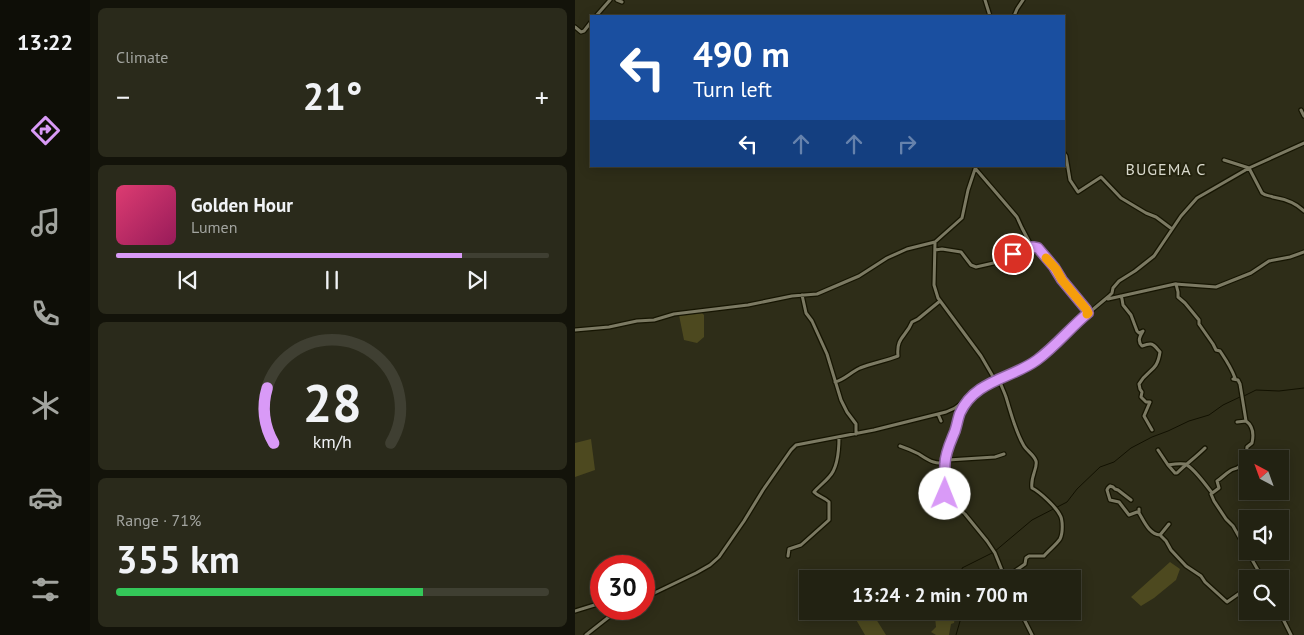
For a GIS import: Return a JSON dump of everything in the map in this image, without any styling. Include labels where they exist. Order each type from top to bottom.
[{"type":"street","points":[[597,15],[610,0]]},
{"type":"street","points":[[985,0],[991,15]]},
{"type":"street","points":[[1014,15],[1023,0]]},
{"type":"street","points":[[575,27],[581,32],[590,23]]},
{"type":"street","points":[[1301,110],[1304,116]]},
{"type":"street","points":[[655,593],[710,565],[724,551],[763,490],[796,445],[856,434],[938,414],[950,410],[997,380],[1019,371],[1039,358],[1113,293],[1113,288],[1119,281],[1154,256],[1189,206],[1197,198],[1249,168],[1304,143]]},
{"type":"street","points":[[1065,154],[1070,180],[1079,192],[1101,177],[1121,198],[1156,217],[1172,229]]},
{"type":"street","points":[[1224,160],[1249,168],[1263,194],[1294,204],[1304,211]]},
{"type":"street","points":[[575,330],[609,327],[637,321],[654,320],[674,314],[817,294],[859,276],[887,258],[907,249],[935,242],[962,218],[975,167]]},
{"type":"street","points":[[975,167],[1017,217],[1032,247]]},
{"type":"street","points":[[935,242],[934,285],[936,293],[1005,394],[1017,431],[1024,446],[1035,460],[1036,464],[1031,481],[1032,488],[1043,496],[1062,518],[1062,532],[1059,540],[1044,556],[1029,556],[1026,558],[1025,564],[1016,570]]},
{"type":"street","points":[[935,250],[942,249],[961,252],[971,265],[976,267],[998,262],[1025,248],[1038,248],[1088,313]]},
{"type":"street","points":[[1105,300],[1177,284],[1216,287],[1251,273],[1269,261],[1304,252]]},
{"type":"street","points":[[1177,284],[1178,298],[1185,302],[1199,320],[1199,324],[1216,350],[1220,351],[1225,361],[1231,367],[1235,378],[1233,379],[1238,380],[1246,421],[1249,423],[1253,435],[1252,443],[1247,447],[1247,457],[1244,462],[1238,468],[1229,471],[1217,480],[1219,488],[1212,493]]},
{"type":"street","points":[[802,295],[806,314],[812,321],[823,344],[847,412],[856,424],[856,434]]},
{"type":"street","points":[[1121,296],[1123,305],[1131,315],[1137,331],[1139,333],[1143,331],[1139,340],[1140,344],[1142,346],[1155,345],[1160,352],[1158,364],[1143,376],[1139,384],[1142,392],[1141,397],[1146,402],[1150,402],[1143,416],[1153,430]]},
{"type":"street","points":[[835,382],[867,365],[898,356],[898,345],[912,322],[940,301]]},
{"type":"street","points":[[969,398],[959,415],[945,462],[945,494],[973,523],[994,551],[1002,570]]},
{"type":"street","points":[[938,414],[941,421]]},
{"type":"street","points":[[1237,422],[1246,421]]},
{"type":"street","points":[[788,556],[789,549],[801,544],[829,520],[829,502],[814,492],[834,471],[839,437]]},
{"type":"street","points":[[900,446],[929,461],[941,463],[948,460],[995,457],[1004,454]]},
{"type":"street","points":[[1158,450],[1175,473],[1205,448]]},
{"type":"street","points":[[1168,464],[1185,464],[1195,472],[1212,493],[1214,501],[1233,526],[1258,570]]},
{"type":"street","points":[[1131,500],[1113,487],[1110,486],[1107,490],[1110,500],[1119,502],[1129,515],[1139,511],[1151,531],[1155,535],[1160,535],[1186,566],[1201,576],[1227,602],[1239,594]]},
{"type":"street","points":[[1160,535],[1168,525]]},
{"type":"street","points":[[575,611],[590,606]]},
{"type":"street","points":[[586,635],[605,620]]},
{"type":"street","points":[[1024,620],[1032,635]]},
{"type":"street","points":[[1284,620],[1291,635]]},
{"type":"shaded area","points":[[702,313],[704,315],[704,337],[697,343],[684,340],[679,315]]},
{"type":"shaded area","points":[[591,439],[595,470],[575,477],[575,443]]},
{"type":"shaded area","points":[[1170,562],[1180,569],[1176,580],[1141,606],[1131,597]]},
{"type":"shaded area","points":[[856,620],[877,620],[886,635],[865,635]]},
{"type":"shaded area","points":[[935,620],[954,620],[954,623],[951,624],[949,635],[936,635],[931,632],[936,627]]},
{"type":"waterway","points":[[1244,396],[1256,390],[1279,391],[1304,388]]},
{"type":"waterway","points":[[962,570],[962,568],[994,552],[1032,520],[1067,502],[1077,489],[1100,467],[1114,462],[1131,448],[1152,437],[1189,421],[1209,415],[1223,405],[1240,397]]},
{"type":"waterway","points":[[956,635],[960,620]]},
{"type":"slow traffic","points":[[1046,258],[1086,309],[1087,314]]},
{"type":"district","name":"BUGEMA C","points":[[1166,169]]},
{"type":"route","points":[[945,494],[946,457],[959,415],[969,398],[991,382],[1008,376],[1035,362],[1088,313],[1038,248],[1029,247],[1013,254]]}]
